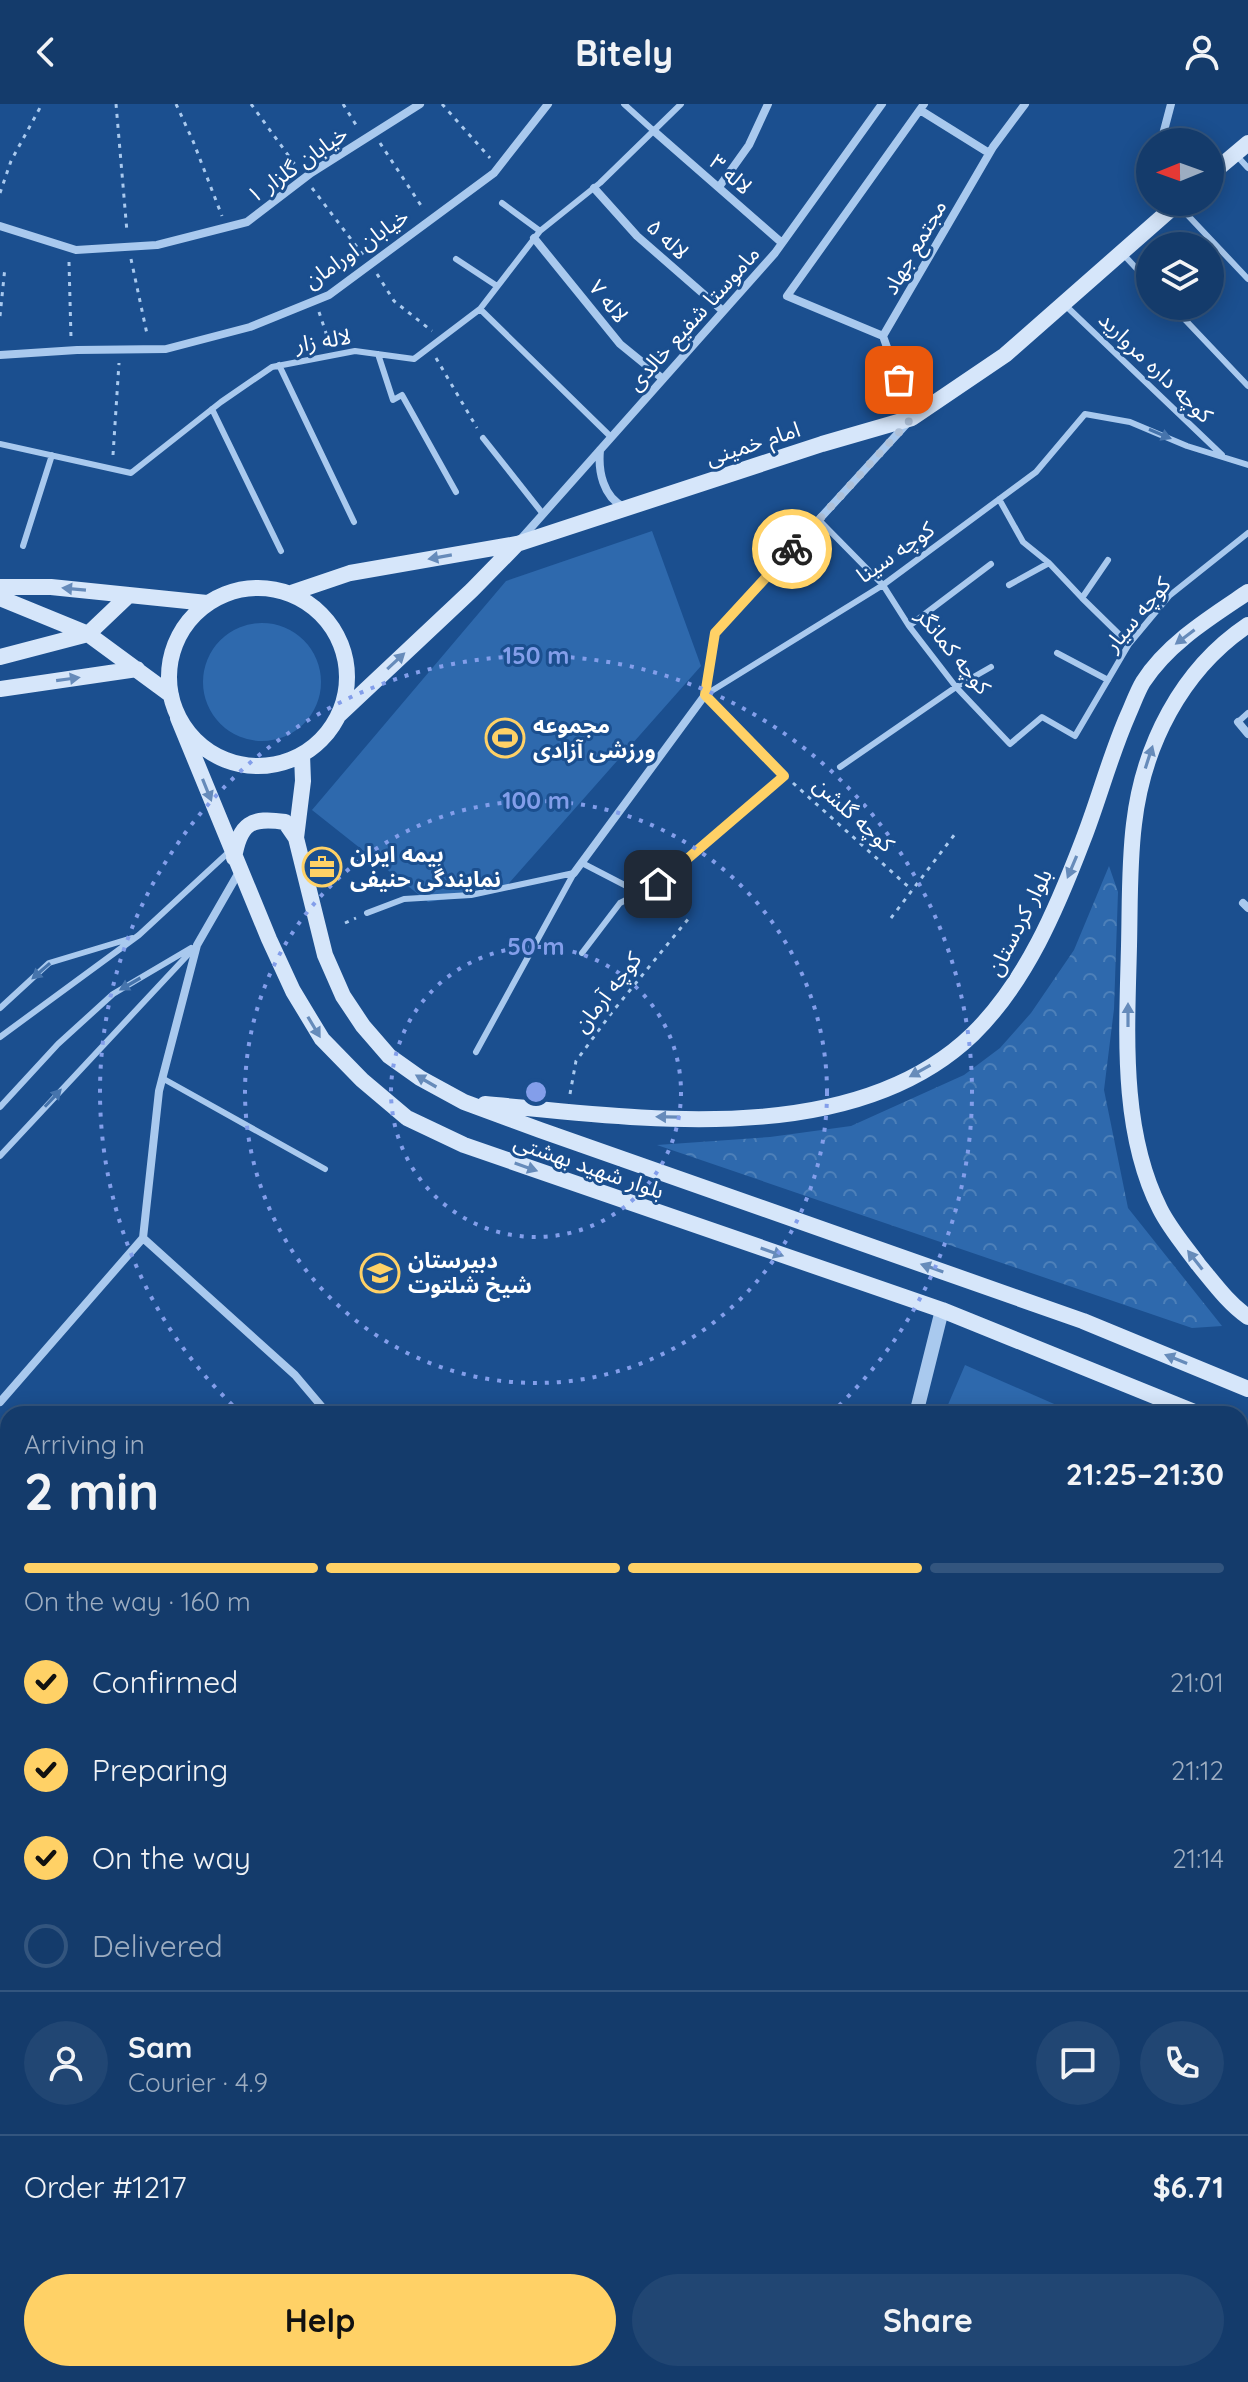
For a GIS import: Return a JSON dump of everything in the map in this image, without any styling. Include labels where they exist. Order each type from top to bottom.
[{"type":"main road","points":[[1224,163],[1248,143]]},
{"type":"main road","name":"امام خمینی","points":[[339,715],[517,544],[624,507],[912,418],[1005,355],[1162,216]]},
{"type":"main road","points":[[291,593],[350,573],[517,544]]},
{"type":"main road","points":[[0,587],[51,587],[207,603]]},
{"type":"main road","points":[[0,598],[88,634],[171,695],[176,712],[195,741],[219,757],[246,766],[275,765],[302,755],[323,737],[339,715],[347,686],[345,657],[334,630],[315,608],[291,593],[262,587],[233,590],[207,603],[186,623],[173,649],[168,678],[176,712]]},
{"type":"main road","name":"بلوار کردستان","points":[[464,1102],[610,1116],[732,1118],[803,1112],[851,1102],[924,1070],[973,1034],[997,1007],[1027,964],[1077,854],[1115,744],[1142,682],[1171,648],[1248,592]]},
{"type":"main road","points":[[0,657],[88,634],[129,595]]},
{"type":"main road","points":[[1248,625],[1202,664],[1178,695],[1153,743],[1144,771],[1134,825],[1127,1018],[1135,1134],[1151,1187],[1179,1239],[1227,1298],[1248,1317]]},
{"type":"main road","points":[[0,689],[137,669]]},
{"type":"main road","name":"بلوار شهید بهشتی","points":[[176,712],[235,860],[293,991],[322,1039],[362,1080],[407,1118],[464,1145],[529,1169],[942,1310],[1174,1406]]},
{"type":"main road","name":"بلوار شهید بهشتی","points":[[302,755],[303,781],[296,838],[325,955],[343,996],[363,1026],[389,1056],[420,1078],[464,1102],[1083,1321],[1248,1389]]},
{"type":"main road","points":[[235,860],[238,838],[247,826],[261,818],[285,822],[296,838]]},
{"type":"street","name":"خیابان گلزار ۱","points":[[0,226],[76,250],[157,245],[247,222],[304,178],[420,104]]},
{"type":"street","name":"خیابان اورامان","points":[[0,355],[71,350],[166,349],[250,327],[329,295],[498,167],[548,104]]},
{"type":"street","points":[[719,187],[749,145],[768,104]]},
{"type":"street","name":"ماموستا شفیع خالدی","points":[[517,544],[782,243],[882,104]]},
{"type":"street","name":"مجتمع جهاد","points":[[883,336],[989,153],[1025,104]]},
{"type":"street","points":[[1165,128],[1171,104]]},
{"type":"street","points":[[574,873],[705,695],[715,633],[912,418],[883,336],[787,296],[922,107],[989,153]]},
{"type":"street","name":"لاله ۳","points":[[655,132],[782,243]]},
{"type":"street","name":"لاله ۵","points":[[594,188],[637,236],[723,311]]},
{"type":"street","name":"لاله ۷","points":[[537,235],[620,344],[663,379]]},
{"type":"street","points":[[601,449],[602,481],[612,497],[624,507]]},
{"type":"street","points":[[1238,722],[1248,734]]},
{"type":"street","points":[[0,1402],[143,1238],[162,1078],[197,945],[235,860]]},
{"type":"street","points":[[143,1238],[295,1375],[321,1406]]},
{"type":"street","points":[[918,1406],[942,1310]]},
{"type":"lane","points":[[624,104],[655,132]]},
{"type":"lane","name":"لاله زار","points":[[0,444],[131,473],[212,409],[272,367],[355,351],[414,359],[480,309],[537,235],[594,188],[681,104]]},
{"type":"lane","points":[[1234,154],[1248,168]]},
{"type":"lane","points":[[502,203],[537,235]]},
{"type":"lane","points":[[1190,216],[1248,279]]},
{"type":"lane","points":[[1122,253],[1136,268]]},
{"type":"lane","points":[[456,259],[497,286]]},
{"type":"lane","name":"کوچه داره مروارید","points":[[1063,303],[1225,457]]},
{"type":"lane","points":[[480,309],[611,437]]},
{"type":"lane","points":[[1185,320],[1248,386]]},
{"type":"lane","points":[[378,354],[393,400],[402,395],[456,492]]},
{"type":"lane","points":[[279,365],[354,522]]},
{"type":"lane","points":[[212,409],[281,551]]},
{"type":"lane","name":"کوچه سینا","points":[[705,695],[883,585],[1036,472],[1085,414],[1130,422],[1187,446],[1225,457]]},
{"type":"lane","points":[[483,438],[543,514]]},
{"type":"lane","points":[[23,546],[52,455]]},
{"type":"lane","points":[[1225,457],[1248,465]]},
{"type":"lane","points":[[999,499],[1023,542],[1049,563],[1129,644]]},
{"type":"lane","name":"کوچه کمانگر","points":[[819,520],[883,585],[909,626],[956,687],[1010,744],[1042,717],[1075,736]]},
{"type":"lane","name":"کوچه سیار","points":[[1075,736],[1129,644],[1169,596],[1248,533]]},
{"type":"lane","points":[[1082,598],[1108,560]]},
{"type":"lane","points":[[1009,585],[1049,563]]},
{"type":"lane","points":[[909,626],[991,564]]},
{"type":"lane","points":[[1057,653],[1108,680]]},
{"type":"lane","points":[[840,767],[956,687],[991,667]]},
{"type":"lane","name":"کوچه گلشن","points":[[705,695],[784,776]]},
{"type":"lane","points":[[1238,722],[1248,713]]},
{"type":"lane","points":[[582,953],[620,903],[658,884],[784,776]]},
{"type":"lane","points":[[0,1037],[235,860]]},
{"type":"lane","points":[[582,863],[640,893]]},
{"type":"lane","points":[[367,913],[404,899],[471,895],[574,873]]},
{"type":"lane","points":[[476,1052],[574,873]]},
{"type":"lane","points":[[0,1008],[49,963],[139,935]]},
{"type":"lane","points":[[0,1107],[58,1044],[113,994],[197,945]]},
{"type":"lane","points":[[0,1156],[197,945]]},
{"type":"lane","points":[[162,1078],[325,1169]]},
{"type":"path","points":[[0,193],[11,161],[42,104]]},
{"type":"path","points":[[116,104],[128,247],[150,349]]},
{"type":"path","points":[[176,104],[226,227]]},
{"type":"path","points":[[251,104],[394,301],[441,339]]},
{"type":"path","points":[[343,104],[365,139]]},
{"type":"path","points":[[442,104],[498,167]]},
{"type":"path","points":[[374,133],[430,219]]},
{"type":"path","points":[[69,248],[71,350]]},
{"type":"path","points":[[0,316],[5,267]]},
{"type":"path","points":[[315,300],[334,355]]},
{"type":"path","points":[[430,347],[483,438]]},
{"type":"path","points":[[112,469],[119,351]]},
{"type":"path","name":"کوچه گلشن","points":[[784,776],[912,890]]},
{"type":"path","points":[[891,918],[955,834]]},
{"type":"path","name":"کوچه آرمان","points":[[570,1097],[576,1061],[689,918]]},
{"type":"green space","name":"مجموعه ورزشی آزادی","points":[[652,531],[701,666],[502,891],[428,902],[312,810],[506,581]]},
{"type":"green space","points":[[262,623],[285,627],[304,640],[317,659],[321,682],[317,705],[304,724],[285,737],[262,741],[239,737],[220,724],[207,705],[203,682],[207,659],[220,640],[239,627]]},
{"type":"green space","points":[[1109,866],[1118,892],[1114,1009],[1104,1090],[1128,1208],[1222,1326],[1192,1328],[657,1145],[770,1137],[851,1126],[964,1075],[1000,1048],[1031,1013],[1074,950]]},
{"type":"green space","points":[[965,1365],[1059,1406],[947,1406]]},
{"type":"way so far","points":[[792,549],[912,418],[899,380]]},
{"type":"place","name":"مجموعه ورزشی آزادی","points":[[505,738]]},
{"type":"place","name":"بیمه ایران نمایندگی حنیفی","points":[[322,867]]},
{"type":"place","name":"دبیرستان شیخ شلتوت","points":[[380,1273]]},
{"type":"route","points":[[658,884],[784,776],[705,695],[715,633],[792,549]]}]
